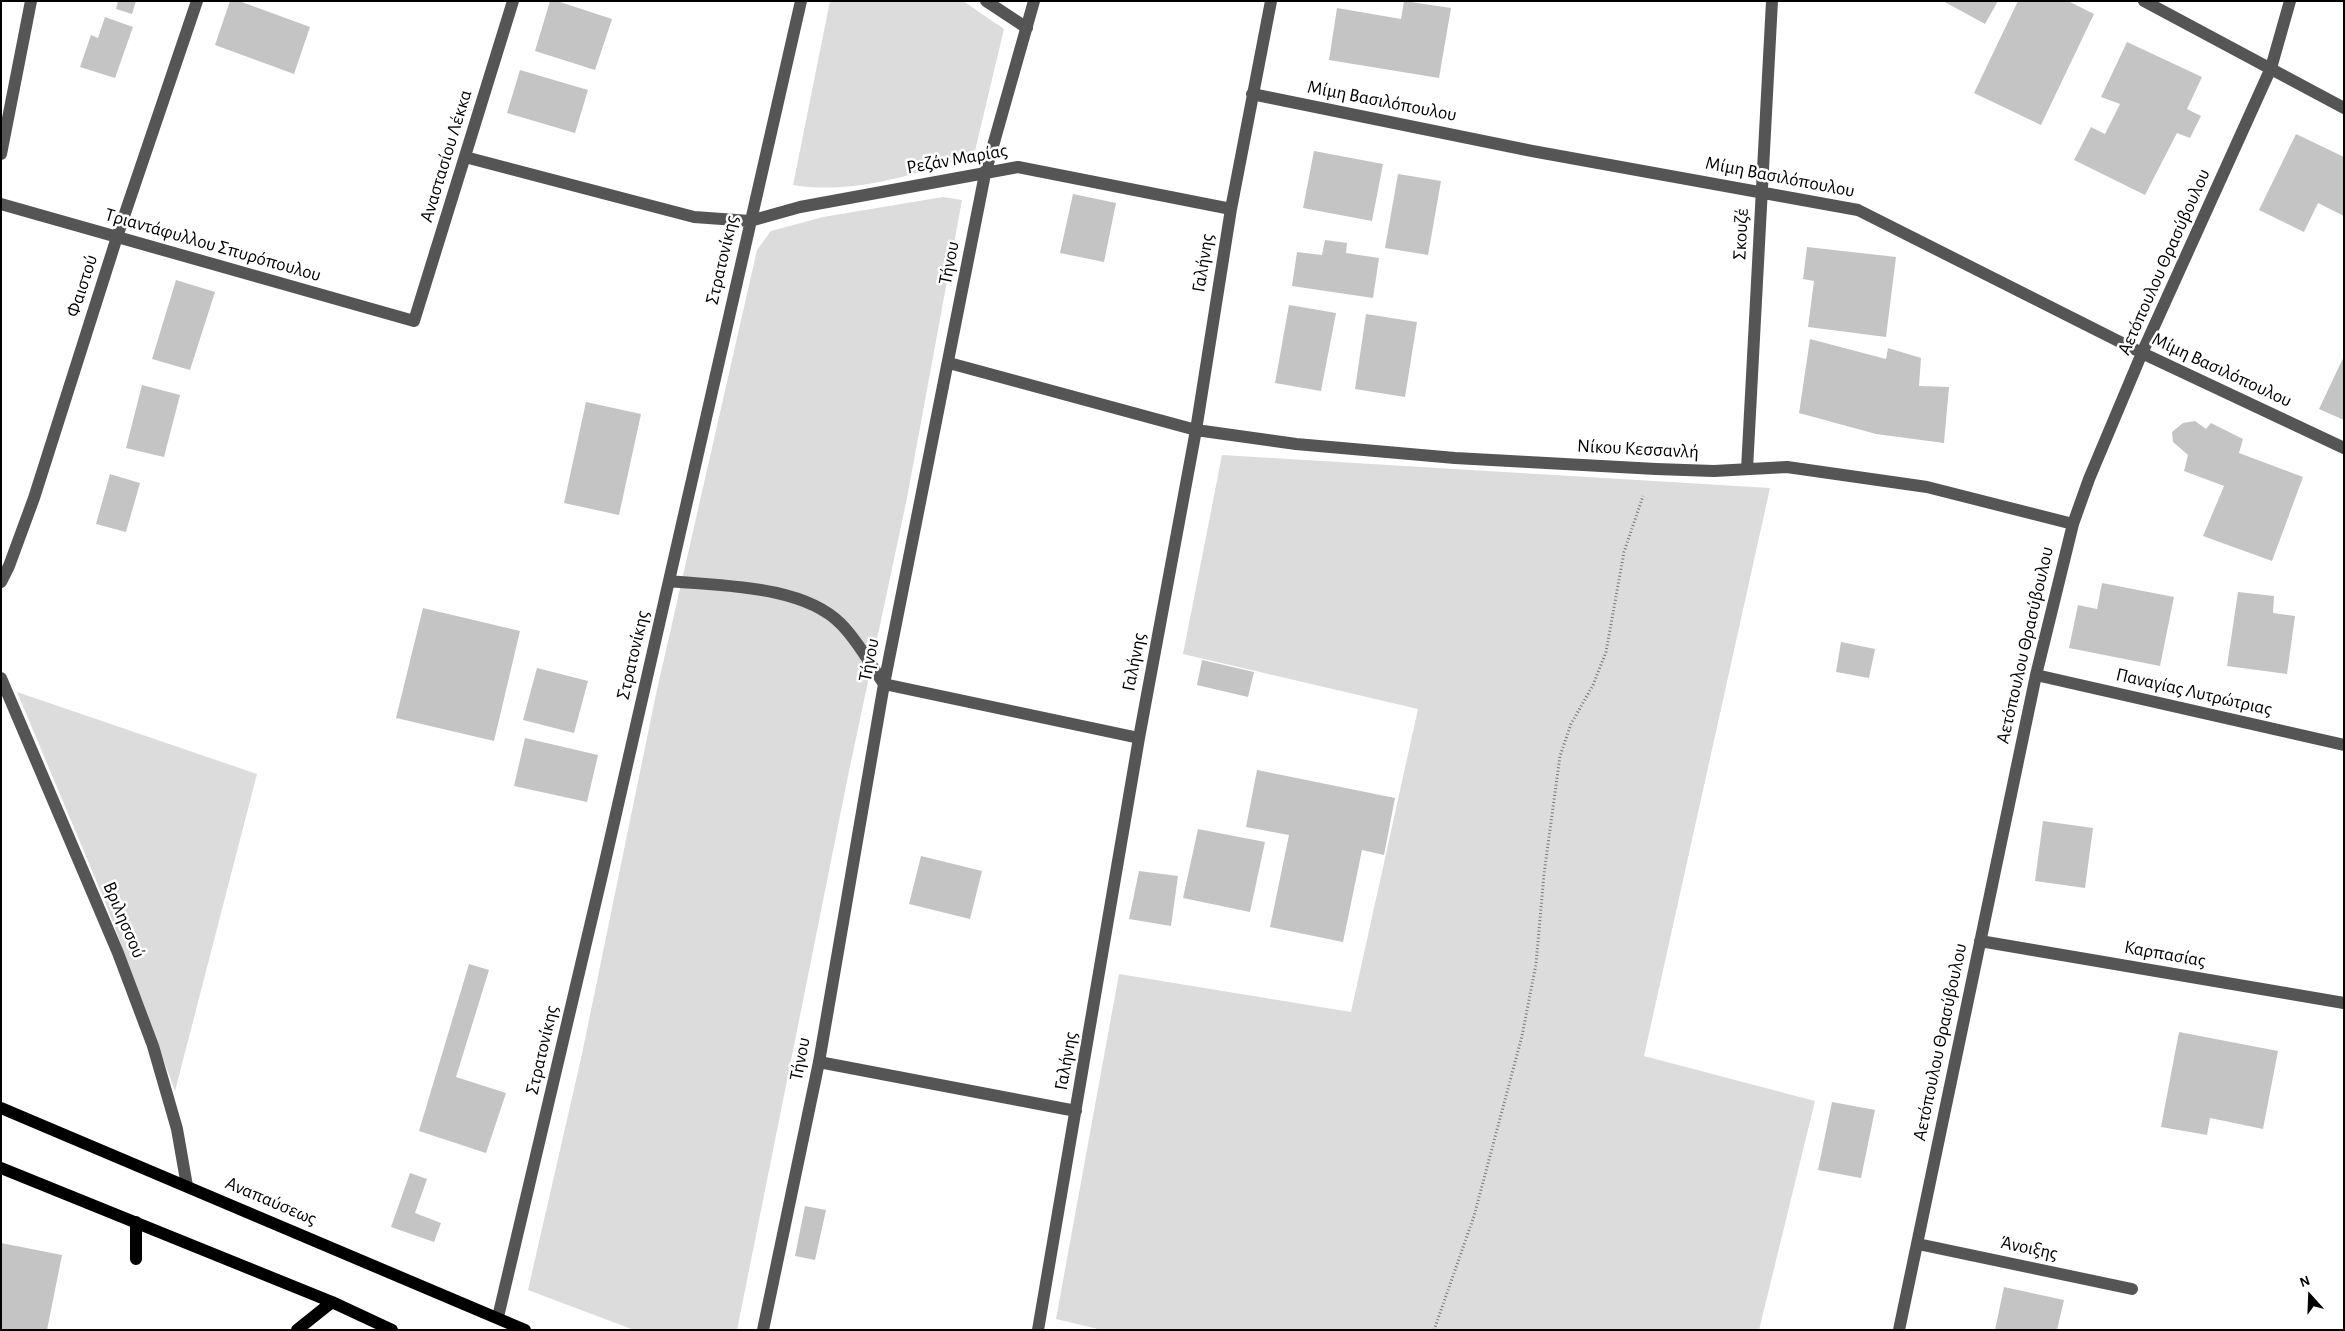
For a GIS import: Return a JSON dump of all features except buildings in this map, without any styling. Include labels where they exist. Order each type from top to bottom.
[{"type":"main road","name":"Αναπαύσεως","points":[[1,1108],[525,1330]]},
{"type":"main road","points":[[1,1168],[332,1302],[392,1330]]},
{"type":"main road","points":[[136,1222],[136,1259]]},
{"type":"main road","points":[[297,1330],[332,1302]]},
{"type":"street","points":[[1,154],[31,1]]},
{"type":"street","name":"Φαιστού","points":[[1,582],[9,566],[34,498],[117,237],[197,1]]},
{"type":"street","name":"Αναστασίου Λέκκα","points":[[414,321],[513,1]]},
{"type":"street","name":"Στρατονίκης","points":[[498,1317],[802,1]]},
{"type":"street","points":[[986,1],[1027,28]]},
{"type":"street","name":"Τήνου","points":[[763,1330],[819,1062],[884,684],[985,174],[1034,1]]},
{"type":"street","name":"Γαλήνης","points":[[1038,1330],[1139,738],[1196,430],[1231,209],[1271,1]]},
{"type":"street","name":"Σκουζέ","points":[[1747,469],[1772,1]]},
{"type":"street","points":[[2144,1],[2344,108]]},
{"type":"street","name":"Αετόπουλου Θρασύβουλου","points":[[1899,1330],[2036,675],[2073,524],[2089,478],[2142,353],[2272,68],[2290,1]]},
{"type":"street","name":"Μίμη Βασιλόπουλου","points":[[1252,94],[1532,151],[1858,210],[2142,353],[2344,448]]},
{"type":"street","name":"Ρεζάν Μαρίας","points":[[465,157],[694,217],[750,221],[800,207],[1018,167],[1231,209]]},
{"type":"street","name":"Τριαντάφυλλου Σπυρόπουλου","points":[[1,204],[414,321]]},
{"type":"street","name":"Νίκου Κεσσανλή","points":[[949,363],[1196,430],[1296,444],[1435,456],[1714,471],[1787,467],[1927,487],[2073,524]]},
{"type":"street","points":[[669,581],[728,587],[805,601],[826,612],[841,624],[855,640],[884,684],[1139,738]]},
{"type":"street","name":"Παναγίας Λυτρώτριας","points":[[2036,675],[2344,745]]},
{"type":"street","name":"Βριλησσού","points":[[1,678],[118,953],[153,1046],[177,1130],[187,1186]]},
{"type":"street","name":"Καρπασίας","points":[[1980,941],[2344,1003]]},
{"type":"street","points":[[819,1062],[1076,1111]]},
{"type":"street","name":"Άνοιξης","points":[[1918,1244],[2132,1289]]},
{"type":"path","points":[[1434,1330],[1474,1216],[1522,1036],[1536,964],[1544,874],[1560,756],[1571,724],[1593,685],[1606,652],[1624,552],[1638,508],[1656,469]]},
{"type":"shaded area","points":[[830,1],[963,1],[1004,29],[974,155],[930,169],[862,185],[816,187],[793,185]]},
{"type":"shaded area","points":[[943,197],[962,200],[907,498],[849,771],[737,1330],[634,1330],[528,1290],[582,1054],[656,694],[757,250],[771,231],[823,217]]},
{"type":"shaded area","points":[[1222,455],[1770,488],[1644,1056],[1815,1101],[1759,1330],[1102,1330],[1056,1319],[1119,974],[1351,1012],[1418,709],[1183,654]]},
{"type":"shaded area","points":[[17,692],[257,774],[175,1091],[106,904]]}]
